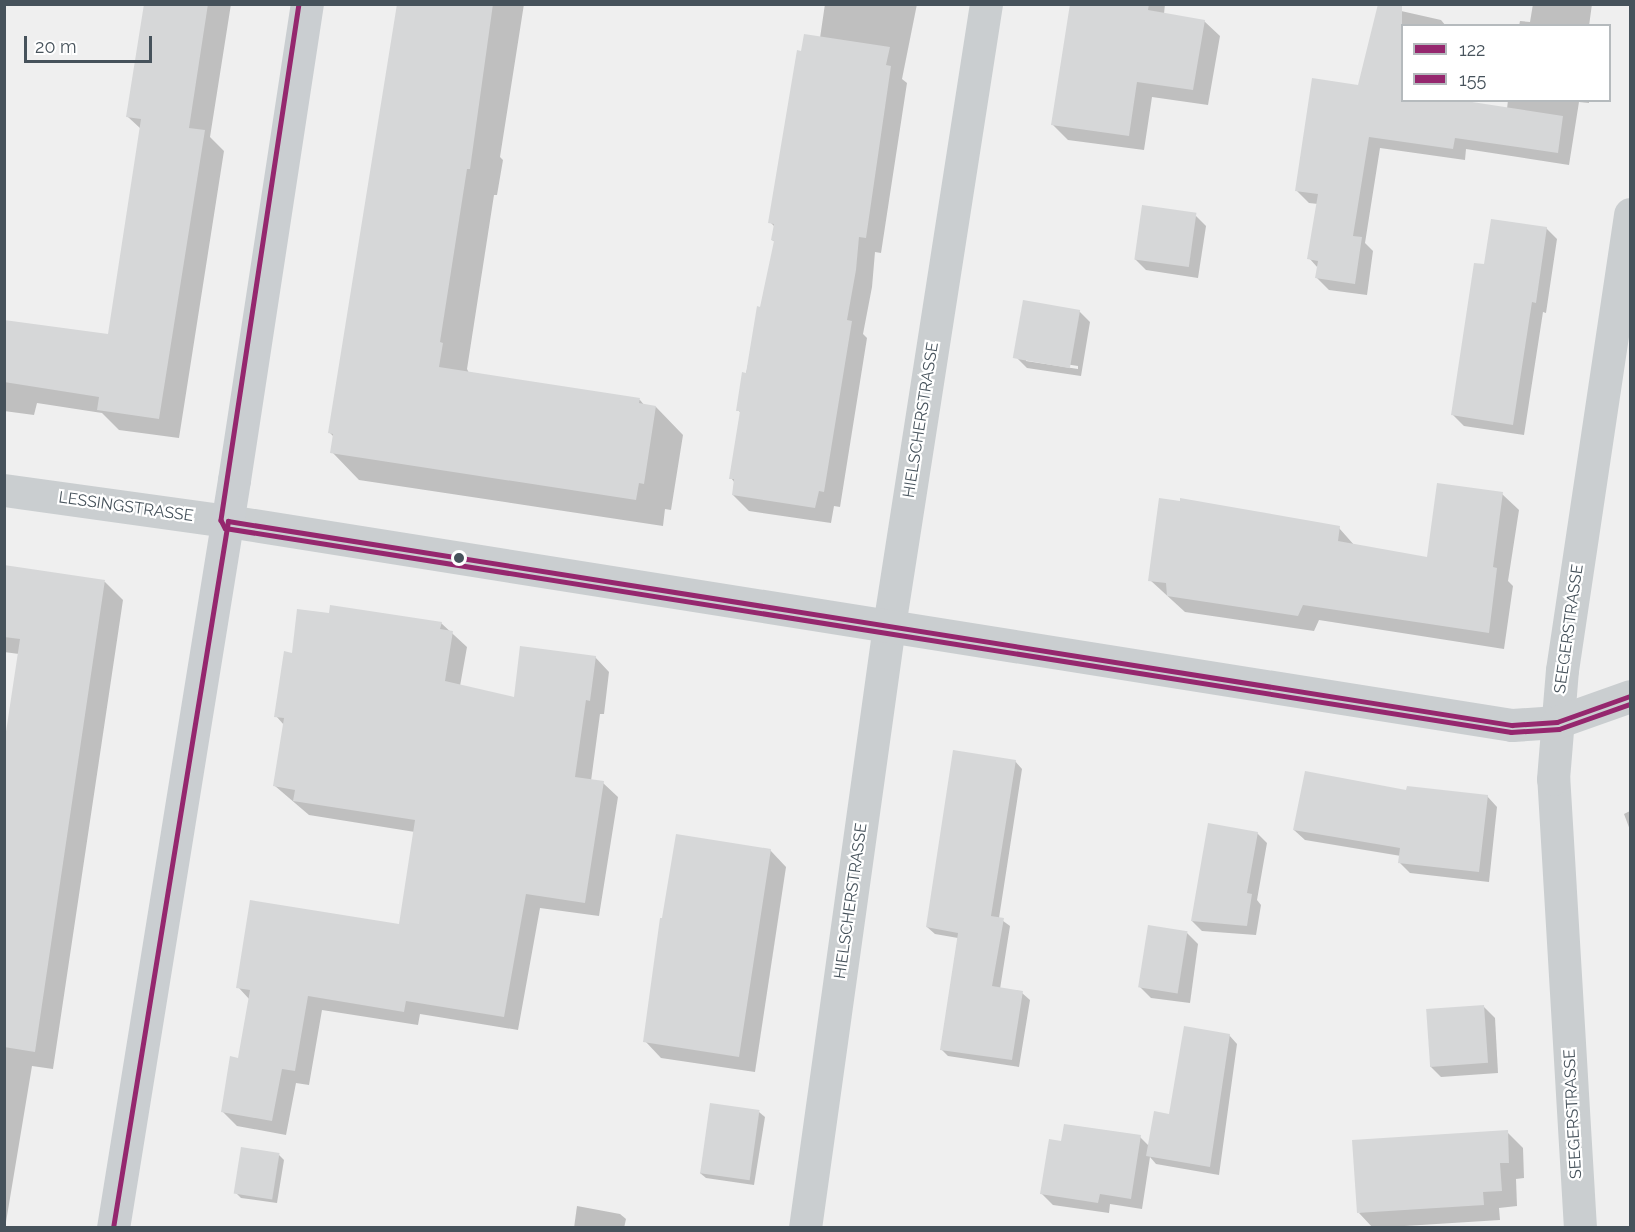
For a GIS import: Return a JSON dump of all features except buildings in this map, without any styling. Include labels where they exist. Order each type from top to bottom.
[{"type":"main road","points":[[113,1227],[228,521],[307,4]]},
{"type":"street","name":"HIELSCHERSTRASSE","points":[[805,1227],[889,626],[986,4]]},
{"type":"street","name":"SEEGERSTRASSE","points":[[1580,1227],[1553,779],[1562,670],[1630,214]]},
{"type":"street","name":"LESSINGSTRASSE","points":[[4,490],[228,521],[1512,725],[1557,722],[1630,696]]},
{"type":"transit line","name":"155","points":[[299,4],[221,520],[225,528],[1511,732],[1559,729],[1630,704]]},
{"type":"transit line","name":"122","points":[[228,521],[1512,725],[1557,722],[1630,696]]},
{"type":"transit line","name":"122","points":[[113,1228],[228,521]]}]
